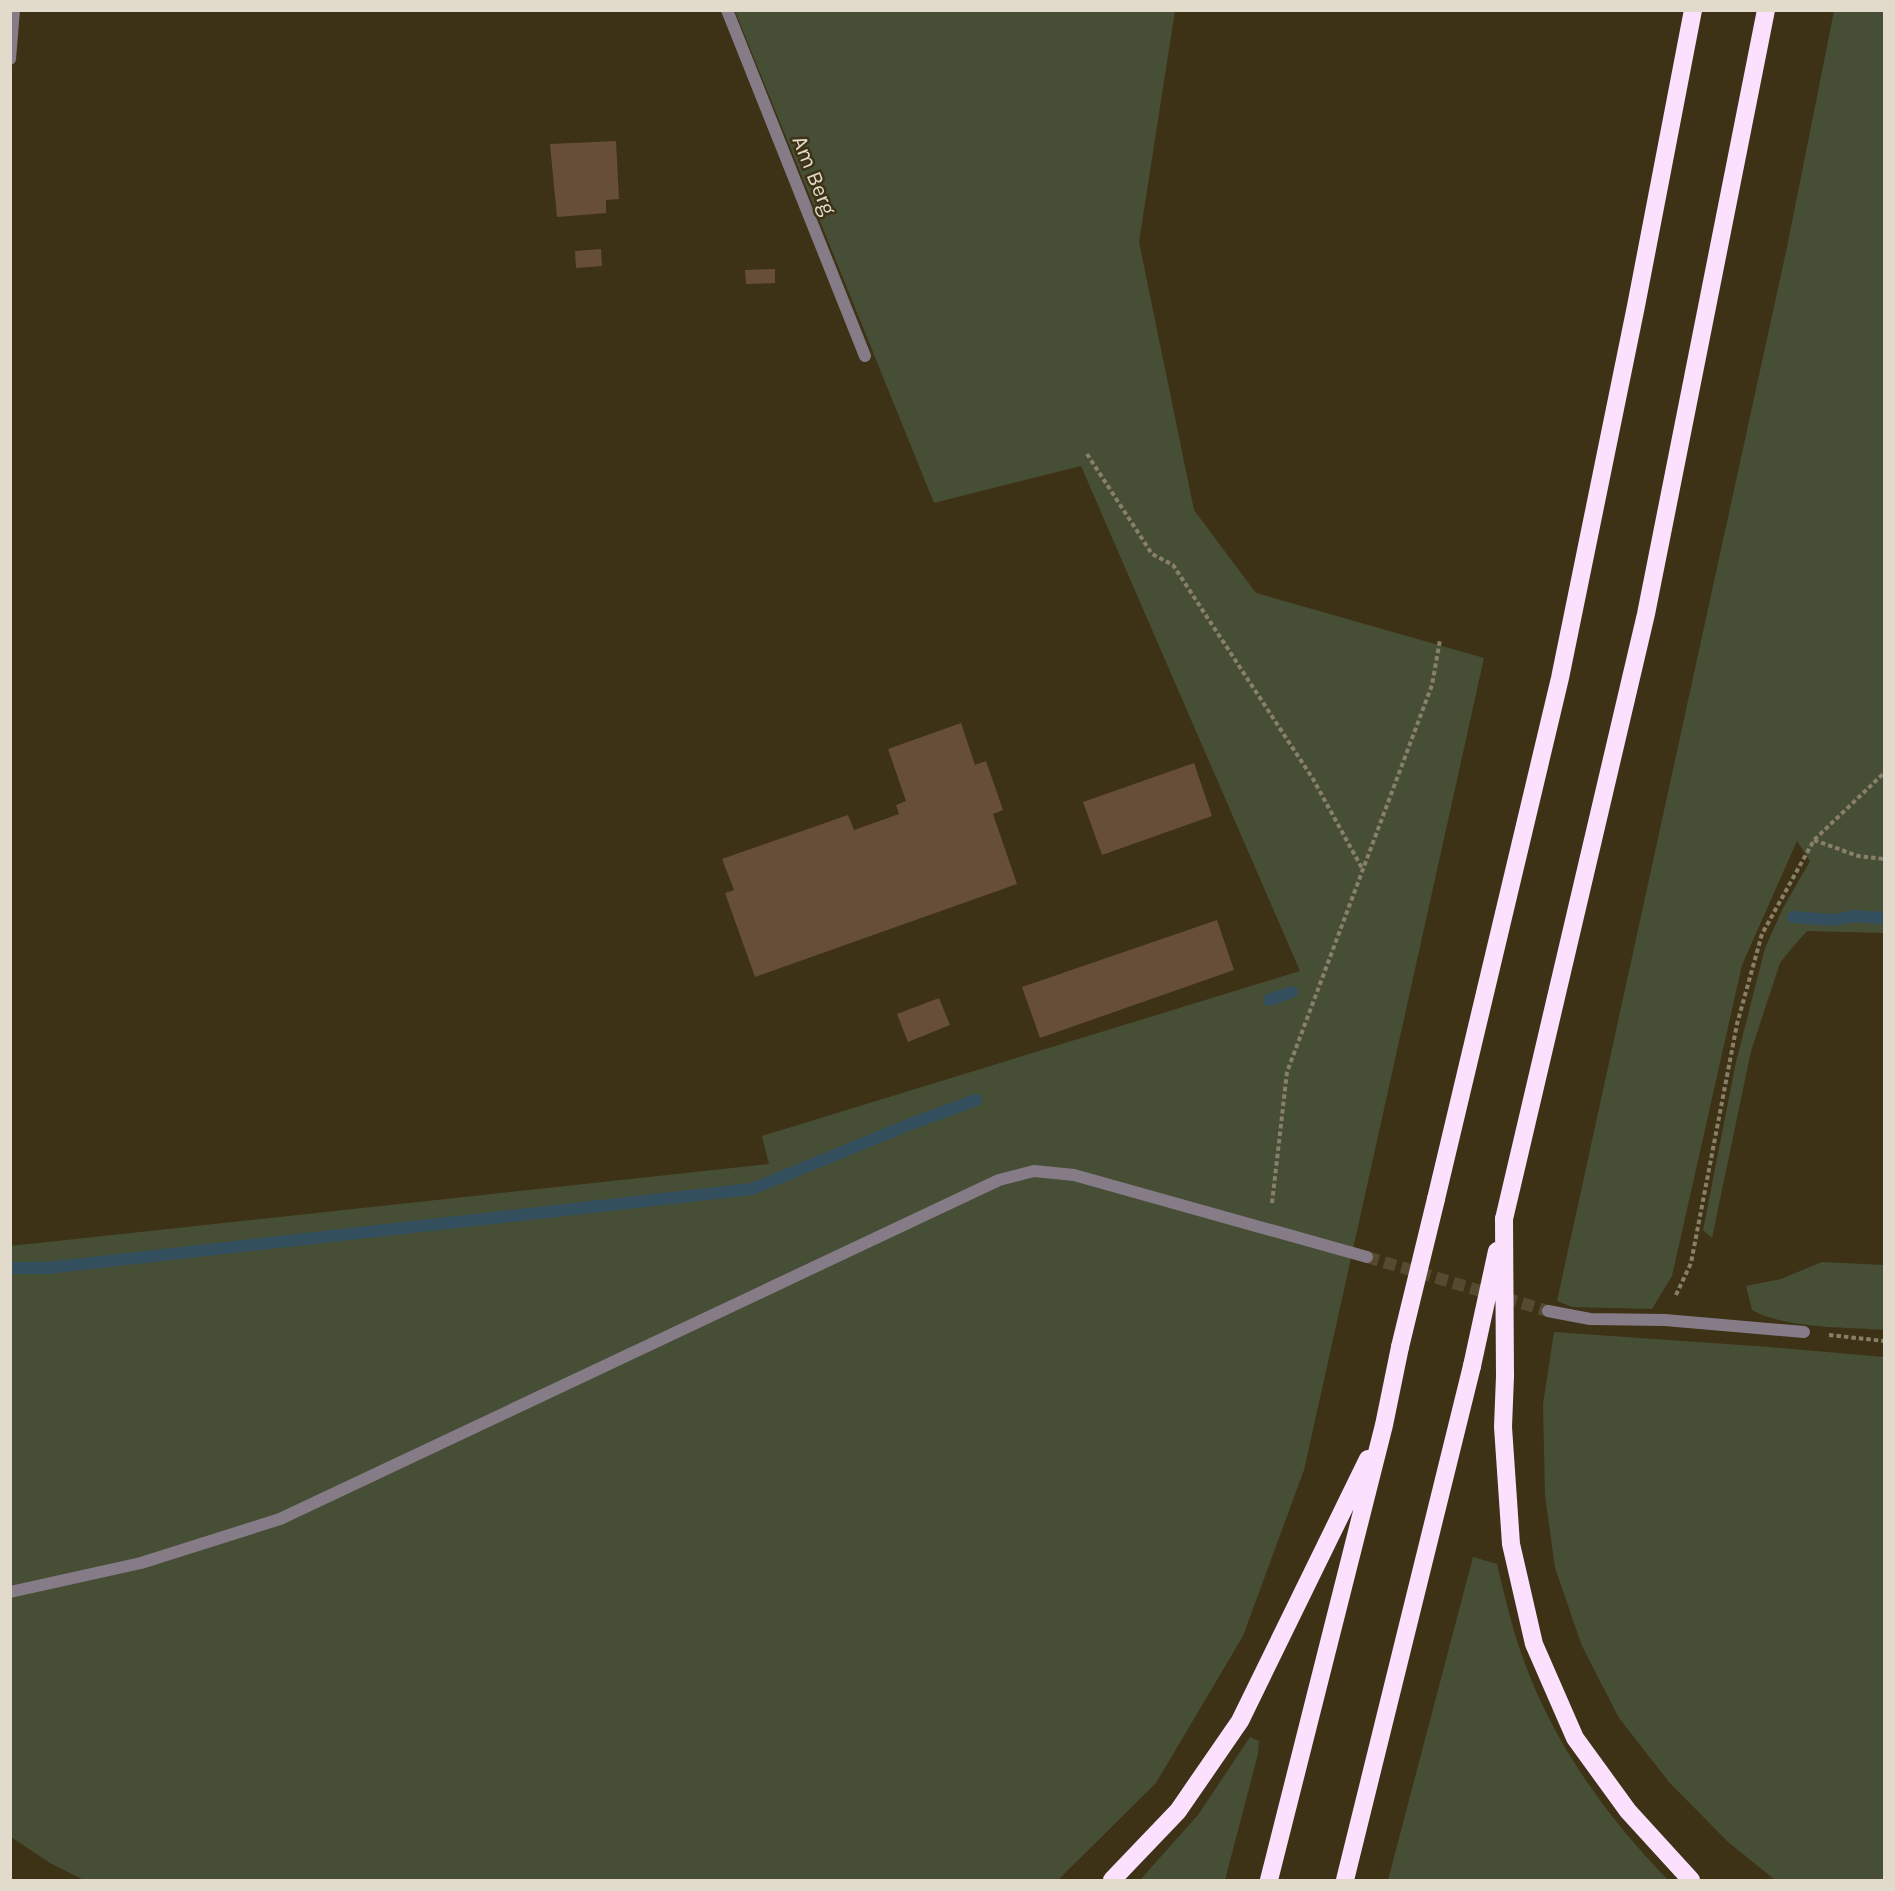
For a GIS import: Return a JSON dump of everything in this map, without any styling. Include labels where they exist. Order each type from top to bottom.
[{"type":"highway","points":[[1269,1881],[1384,1425],[1400,1347],[1560,678],[1636,306],[1693,10]]},
{"type":"highway","points":[[1345,1881],[1472,1366],[1504,1219],[1646,614],[1766,10]]},
{"type":"highway","points":[[1504,1219],[1503,1427],[1511,1544],[1534,1644],[1575,1738],[1628,1811],[1691,1881]]},
{"type":"highway","points":[[1112,1881],[1178,1811],[1240,1721],[1384,1425]]},
{"type":"street","points":[[10,59],[14,10]]},
{"type":"street","name":"Am Berg","points":[[727,10],[865,356]]},
{"type":"street","points":[[10,1592],[141,1563],[280,1519],[999,1180],[1034,1171],[1074,1175],[1367,1257]]},
{"type":"street","points":[[1548,1311],[1590,1318],[1665,1320],[1804,1332]]},
{"type":"path","points":[[1088,454],[1152,554],[1173,565],[1313,779],[1363,870]]},
{"type":"path","points":[[1269,1230],[1287,1072],[1432,685],[1440,640]]},
{"type":"path","points":[[1665,1320],[1691,1263],[1737,1024],[1762,934],[1814,840],[1884,773]]},
{"type":"path","points":[[1814,840],[1858,856],[1884,859]]},
{"type":"path","points":[[1804,1332],[1884,1341]]},
{"type":"green space","points":[[735,11],[1175,11],[1139,242],[1194,510],[1256,593],[1484,658],[1304,1470],[1243,1636],[1156,1783],[1058,1880],[84,1880],[50,1863],[11,1837],[10,1246],[769,1164],[762,1136],[1300,971],[1081,466],[934,503]]},
{"type":"green space","points":[[1834,11],[1884,11],[1884,933],[1807,931],[1780,963],[1751,1051],[1712,1238],[1703,1230],[1736,1062],[1765,948],[1783,908],[1810,861],[1797,841],[1742,965],[1672,1276],[1652,1309],[1572,1307],[1557,1301],[1787,247]]},
{"type":"green space","points":[[1822,1262],[1884,1265],[1884,1330],[1799,1324],[1782,1321],[1752,1310],[1746,1286],[1781,1279]]},
{"type":"green space","points":[[1554,1332],[1884,1357],[1884,1880],[1775,1880],[1727,1841],[1669,1782],[1619,1718],[1582,1646],[1555,1568],[1545,1495],[1543,1404]]},
{"type":"green space","points":[[1473,1557],[1497,1564],[1512,1625],[1524,1661],[1536,1692],[1567,1750],[1584,1778],[1624,1831],[1668,1880],[1388,1880]]},
{"type":"green space","points":[[1250,1737],[1259,1741],[1258,1754],[1225,1880],[1140,1880],[1198,1815]]},
{"type":"building","points":[[616,141],[619,199],[606,200],[606,213],[557,217],[550,144]]},
{"type":"building","points":[[601,249],[602,266],[576,268],[575,251]]},
{"type":"building","points":[[775,269],[775,283],[746,284],[745,270]]},
{"type":"building","points":[[961,723],[975,765],[986,761],[1003,810],[993,814],[1017,884],[755,977],[725,893],[734,890],[722,859],[848,815],[854,830],[899,814],[896,805],[906,801],[888,749]]},
{"type":"building","points":[[1194,763],[1212,816],[1102,855],[1083,802]]},
{"type":"building","points":[[1217,920],[1234,970],[1040,1038],[1022,987]]},
{"type":"building","points":[[939,998],[950,1025],[908,1042],[897,1014]]},
{"type":"waterway","points":[[1793,917],[1834,920],[1853,916],[1884,918]]},
{"type":"waterway","points":[[1269,1000],[1292,992]]},
{"type":"waterway","points":[[10,1268],[47,1268],[752,1189],[908,1125],[976,1100]]},
{"type":"tunnel","points":[[1367,1257],[1548,1311]]}]
